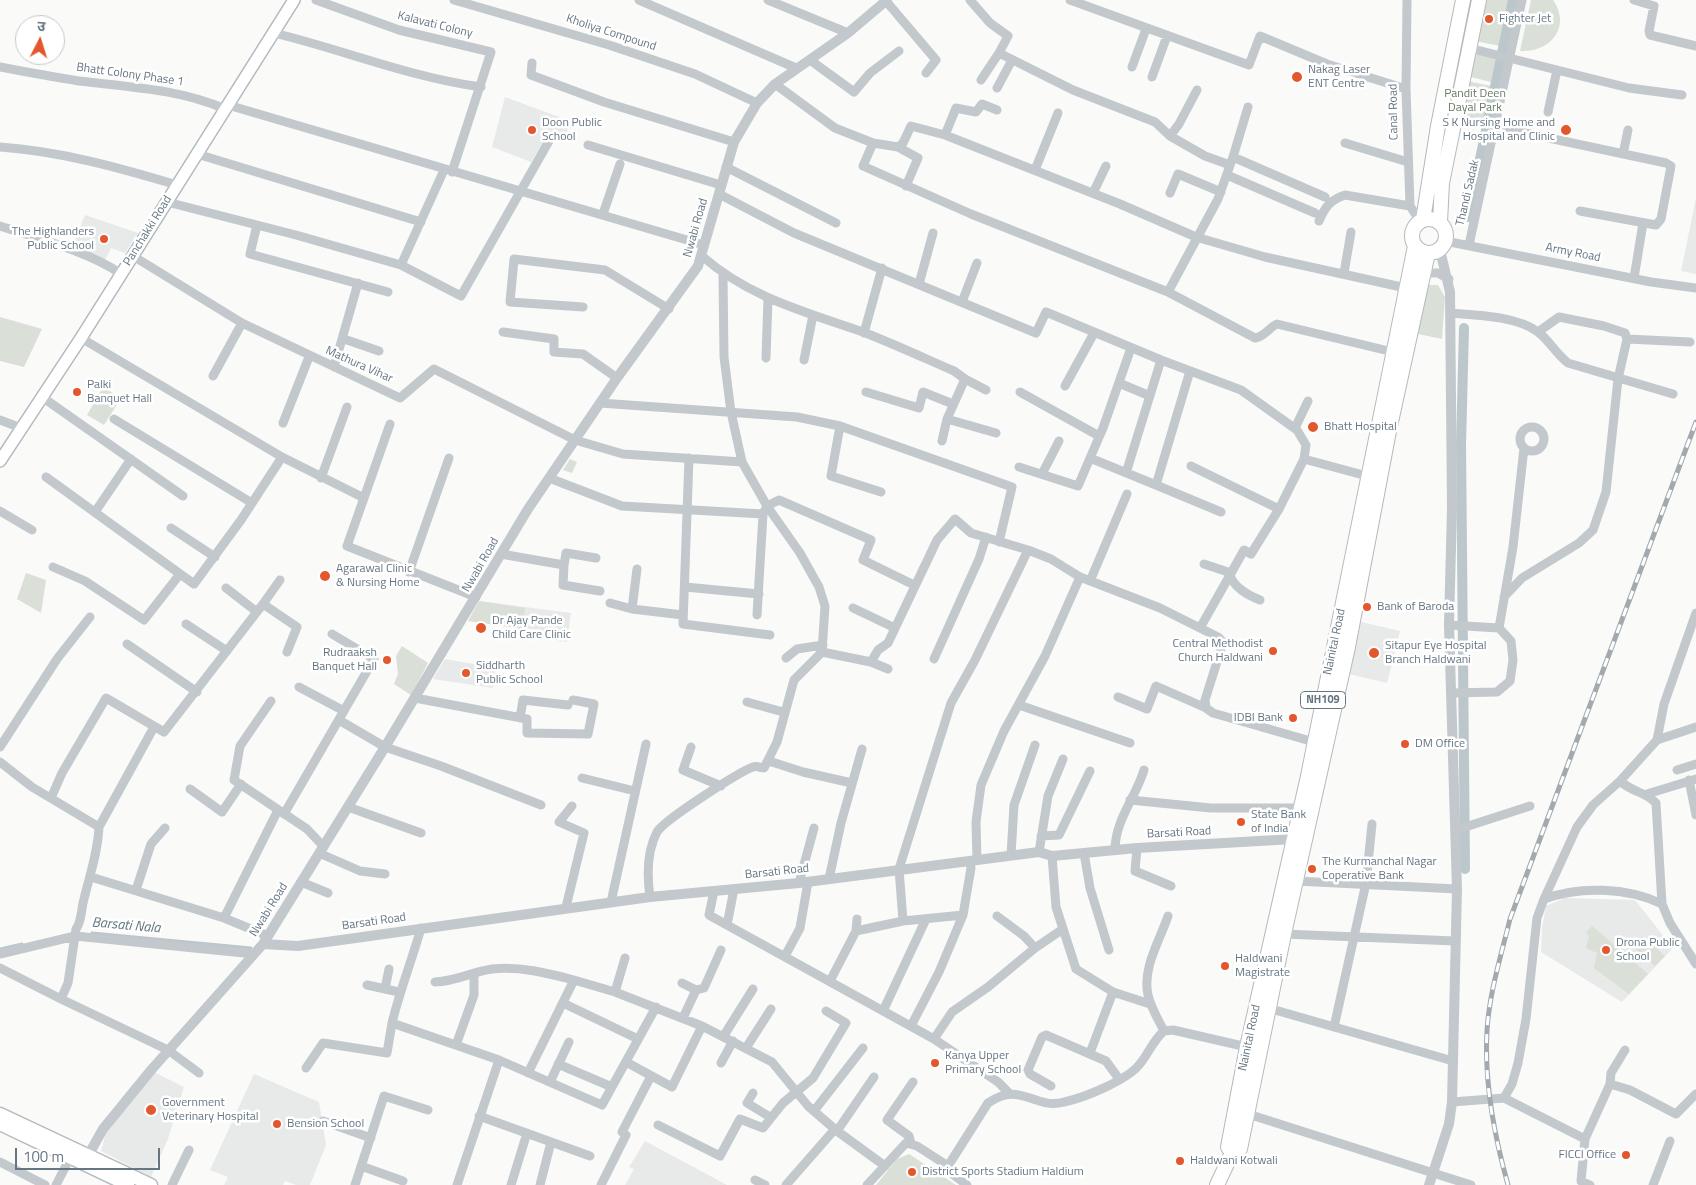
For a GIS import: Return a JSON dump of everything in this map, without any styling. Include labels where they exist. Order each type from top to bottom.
[{"type":"highway","points":[[1463,0],[1421,221],[1412,233],[1415,246],[1420,251],[1438,248],[1445,231],[1440,222],[1442,183],[1478,0]]},
{"type":"highway","points":[[1454,45],[1469,48]]},
{"type":"highway","points":[[1421,221],[1430,219],[1440,222]]},
{"type":"highway","name":"Nainital Road","points":[[1217,1185],[1232,1153],[1240,1150],[1248,1114],[1254,1049],[1268,1008],[1278,933],[1296,881],[1348,647],[1369,499],[1366,476],[1415,246]]},
{"type":"highway","name":"Nainital Road","points":[[1232,1153],[1228,1147],[1254,1049],[1314,742],[1369,499],[1422,273],[1438,248]]},
{"type":"main road","name":"Panchakki Road","points":[[0,461],[81,338],[294,0]]},
{"type":"main road","points":[[0,1114],[87,1159],[128,1185]]},
{"type":"main road","points":[[0,1124],[71,1156],[87,1159],[151,1185]]},
{"type":"street","name":"Kalavati Colony","points":[[316,0],[399,30],[492,52],[481,87]]},
{"type":"street","name":"Kholiya Compound","points":[[454,0],[560,29],[695,74],[756,103]]},
{"type":"street","points":[[639,0],[796,68]]},
{"type":"street","points":[[768,0],[848,33]]},
{"type":"street","points":[[970,0],[990,23],[1008,36],[981,80]]},
{"type":"street","points":[[1070,0],[1249,65],[1260,36],[1327,64],[1406,89]]},
{"type":"street","name":"Canal Road","points":[[1407,0],[1406,89],[1410,206]]},
{"type":"street","name":"Thandi Sadak","points":[[1469,245],[1489,126],[1504,57],[1522,0]]},
{"type":"street","points":[[1634,0],[1654,6],[1649,31],[1650,35],[1696,46]]},
{"type":"street","points":[[887,1],[936,60],[926,73]]},
{"type":"street","name":"Nwabi Road","points":[[87,1159],[103,1129],[168,1050],[266,940],[386,747],[501,554],[549,478],[600,402],[669,309],[698,266],[734,142],[756,103],[775,84],[848,33],[887,1]]},
{"type":"street","points":[[1132,67],[1146,29]]},
{"type":"street","points":[[274,33],[307,41],[386,67],[453,83],[481,87],[448,171],[401,265]]},
{"type":"street","points":[[1152,77],[1167,36]]},
{"type":"street","points":[[1469,48],[1629,88],[1682,95]]},
{"type":"street","points":[[810,60],[854,92],[870,73],[899,51]]},
{"type":"street","points":[[999,53],[1073,90],[1155,122],[1170,136],[1205,156],[1325,197]]},
{"type":"street","points":[[997,88],[1012,60]]},
{"type":"street","points":[[532,63],[531,75],[604,102],[734,142]]},
{"type":"street","name":"Bhatt Colony Phase 1","points":[[0,67],[74,80],[167,92],[201,99],[520,192],[603,214],[704,245]]},
{"type":"street","points":[[1548,112],[1557,70]]},
{"type":"street","points":[[775,84],[835,128],[873,143],[898,148],[918,158],[906,186]]},
{"type":"street","points":[[1170,136],[1183,118],[1197,90]]},
{"type":"street","points":[[945,135],[956,108],[976,112],[982,104],[997,110]]},
{"type":"street","points":[[1168,292],[1221,192],[1248,107]]},
{"type":"street","points":[[1035,170],[1058,113]]},
{"type":"street","points":[[1454,118],[1666,163],[1671,166],[1659,223],[1643,223],[1580,211]]},
{"type":"street","points":[[898,148],[903,143],[911,126],[945,135],[1093,193],[1196,237],[1265,257],[1406,288]]},
{"type":"street","points":[[1623,154],[1628,130]]},
{"type":"street","points":[[167,202],[401,265],[461,296],[549,141]]},
{"type":"street","points":[[873,143],[863,166],[971,214],[1168,292],[1255,338],[1263,337],[1272,326],[1277,324],[1393,352]]},
{"type":"street","points":[[1345,143],[1408,162]]},
{"type":"street","points":[[588,145],[720,190],[794,233],[1036,333],[1046,312],[1161,360],[1241,390],[1295,428],[1306,445],[1304,459],[1279,509],[1251,554],[1244,550],[1200,628]]},
{"type":"street","points":[[0,147],[84,160],[177,185]]},
{"type":"street","points":[[197,154],[421,222]]},
{"type":"street","points":[[603,214],[620,164]]},
{"type":"street","points":[[1093,193],[1106,166]]},
{"type":"street","points":[[1230,166],[1317,217],[1335,198],[1345,195],[1410,206],[1421,221]]},
{"type":"street","points":[[726,167],[836,223]]},
{"type":"street","points":[[1170,193],[1178,174],[1221,192]]},
{"type":"street","points":[[1634,278],[1643,223]]},
{"type":"street","points":[[257,225],[250,254],[388,292]]},
{"type":"street","points":[[0,226],[56,244],[113,268],[121,274]]},
{"type":"street","points":[[1344,273],[1351,232]]},
{"type":"street","points":[[919,284],[932,233]]},
{"type":"street","name":"Army Road","points":[[1438,248],[1469,245],[1634,278],[1696,288]]},
{"type":"street","points":[[1429,1185],[1448,1124],[1452,1102],[1458,889],[1456,830],[1459,694],[1453,625],[1449,279],[1438,248]]},
{"type":"street","name":"Mathura Vihar","points":[[133,256],[242,323],[309,357],[400,398],[434,369],[575,440]]},
{"type":"street","points":[[702,256],[723,275],[768,298],[864,333],[954,371],[986,390]]},
{"type":"street","points":[[583,307],[510,302],[514,259],[605,270],[669,309]]},
{"type":"street","points":[[962,302],[978,264]]},
{"type":"street","points":[[864,333],[882,268]]},
{"type":"street","points":[[1422,273],[1438,273],[1449,279]]},
{"type":"street","points":[[650,897],[648,880],[649,861],[658,831],[691,804],[721,786],[755,766],[764,768],[770,761],[777,742],[794,680],[823,649],[825,606],[819,587],[800,553],[765,510],[742,462],[731,412],[724,357],[723,275]]},
{"type":"street","points":[[334,367],[344,339],[358,283]]},
{"type":"street","points":[[766,358],[768,298]]},
{"type":"street","points":[[1450,313],[1487,316],[1519,323],[1538,332],[1556,353],[1568,363],[1673,394]]},
{"type":"street","points":[[804,360],[813,316]]},
{"type":"street","points":[[1504,598],[1522,578],[1579,543],[1593,530],[1606,492],[1618,379],[1627,339],[1625,333],[1604,326],[1559,317],[1538,332]]},
{"type":"street","points":[[213,376],[242,323]]},
{"type":"street","points":[[503,332],[554,339],[554,352],[583,354],[617,378]]},
{"type":"street","points":[[1064,386],[1094,333]]},
{"type":"street","points":[[81,338],[282,457],[364,498]]},
{"type":"street","points":[[344,339],[378,351]]},
{"type":"street","points":[[1627,339],[1690,342]]},
{"type":"street","points":[[1019,467],[1078,486],[1132,348]]},
{"type":"street","points":[[282,423],[309,357]]},
{"type":"street","points":[[1126,473],[1161,360]]},
{"type":"street","points":[[1156,485],[1190,371]]},
{"type":"street","points":[[942,441],[947,420],[965,379]]},
{"type":"street","points":[[1119,383],[1150,396]]},
{"type":"street","points":[[866,392],[919,408],[923,392],[953,404]]},
{"type":"street","points":[[1020,392],[1099,436]]},
{"type":"street","points":[[42,397],[183,496]]},
{"type":"street","points":[[600,402],[796,417],[840,426],[1012,488],[999,542]]},
{"type":"street","points":[[1295,428],[1308,402]]},
{"type":"street","points":[[321,478],[347,407]]},
{"type":"street","points":[[114,419],[252,503]]},
{"type":"street","points":[[0,420],[21,428]]},
{"type":"street","points":[[947,420],[996,433]]},
{"type":"street","points":[[390,424],[347,546],[476,597]]},
{"type":"street","points":[[840,426],[831,476],[881,492]]},
{"type":"street","points":[[575,440],[623,454],[742,462]]},
{"type":"street","points":[[1042,474],[1058,442]]},
{"type":"street","points":[[1499,628],[1514,538],[1524,448]]},
{"type":"street","points":[[46,477],[194,584],[215,558],[282,457]]},
{"type":"street","points":[[409,572],[450,458]]},
{"type":"street","points":[[689,458],[683,624],[770,635]]},
{"type":"street","points":[[1090,458],[1221,512]]},
{"type":"street","points":[[95,512],[131,459]]},
{"type":"street","points":[[1304,459],[1366,476]]},
{"type":"street","points":[[1191,466],[1279,509]]},
{"type":"street","points":[[549,478],[622,506],[765,510],[779,500],[871,540],[862,560],[914,585]]},
{"type":"street","points":[[1090,581],[1127,494]]},
{"type":"street","points":[[757,615],[765,510]]},
{"type":"street","points":[[0,511],[32,530]]},
{"type":"street","points":[[871,662],[878,650],[888,643],[937,540],[955,519],[971,533],[1051,559],[1080,577],[1160,608],[1222,640],[1205,700],[1206,708]]},
{"type":"street","points":[[171,528],[215,558]]},
{"type":"street","points":[[934,659],[979,559],[986,537]]},
{"type":"street","points":[[903,921],[899,869],[951,703],[975,660],[1028,550]]},
{"type":"street","points":[[596,558],[566,553],[562,585],[600,591]]},
{"type":"street","points":[[501,554],[564,565]]},
{"type":"street","points":[[1204,564],[1231,574]]},
{"type":"street","points":[[53,567],[85,580],[144,620],[180,574]]},
{"type":"street","points":[[632,609],[637,569]]},
{"type":"street","points":[[1231,574],[1232,582],[1247,594],[1260,600]]},
{"type":"street","points":[[911,1026],[939,972],[963,915],[973,860],[981,785],[992,757],[1018,705],[1046,656],[1080,577]]},
{"type":"street","points":[[51,798],[62,773],[106,698],[164,732],[197,692],[280,580]]},
{"type":"street","points":[[685,587],[759,594]]},
{"type":"street","points":[[226,588],[297,628],[287,652]]},
{"type":"street","points":[[610,603],[632,609],[683,615]]},
{"type":"street","points":[[853,608],[895,628]]},
{"type":"street","points":[[1657,740],[1664,704],[1696,613]]},
{"type":"street","points":[[0,747],[57,659],[90,617]]},
{"type":"street","points":[[186,624],[227,652]]},
{"type":"street","points":[[1453,625],[1499,628],[1511,641],[1513,660],[1510,681],[1497,692],[1459,694]]},
{"type":"street","points":[[224,918],[281,812],[339,720],[374,658],[332,634]]},
{"type":"street","points":[[127,644],[197,692]]},
{"type":"street","points":[[786,658],[798,649],[823,649],[871,662],[888,669]]},
{"type":"street","points":[[1118,697],[1147,709],[1156,686],[1206,708],[1213,713],[1314,742]]},
{"type":"street","points":[[299,687],[344,711]]},
{"type":"street","points":[[415,698],[520,718],[526,719],[527,733],[588,734],[594,704],[523,700],[520,718]]},
{"type":"street","points":[[271,701],[240,746],[234,780],[307,829],[321,850],[360,871],[385,874]]},
{"type":"street","points":[[747,702],[784,712]]},
{"type":"street","points":[[1018,705],[1130,743]]},
{"type":"street","points":[[339,720],[386,747],[542,805]]},
{"type":"street","points":[[61,999],[68,983],[75,933],[79,925],[98,846],[99,826],[154,727]]},
{"type":"street","points":[[1504,1098],[1512,1084],[1518,1063],[1526,1019],[1537,918],[1577,827],[1593,805],[1620,781],[1657,740],[1696,727]]},
{"type":"street","points":[[611,902],[646,744]]},
{"type":"street","points":[[1011,856],[1014,805],[1034,745]]},
{"type":"street","points":[[691,747],[683,770],[721,786]]},
{"type":"street","points":[[829,878],[862,749]]},
{"type":"street","points":[[1040,852],[1048,796],[1063,759]]},
{"type":"street","points":[[770,761],[804,772],[852,783]]},
{"type":"street","points":[[0,762],[51,798],[99,826]]},
{"type":"street","points":[[1677,770],[1696,764]]},
{"type":"street","points":[[1115,850],[1117,829],[1140,783],[1144,770]]},
{"type":"street","points":[[1041,836],[1060,835],[1090,771]]},
{"type":"street","points":[[582,778],[635,791]]},
{"type":"street","points":[[1620,781],[1632,791],[1647,794],[1693,779],[1696,814]]},
{"type":"street","points":[[190,789],[222,812],[241,784]]},
{"type":"street","points":[[1647,794],[1656,803],[1662,904],[1670,923],[1696,964]]},
{"type":"street","points":[[1130,800],[1211,808],[1301,808]]},
{"type":"street","points":[[566,907],[584,834],[559,822],[572,806]]},
{"type":"street","points":[[1456,830],[1530,806]]},
{"type":"street","points":[[348,807],[421,833]]},
{"type":"street","points":[[1334,1028],[1366,883],[1372,824]]},
{"type":"street","points":[[136,890],[151,844],[164,828]]},
{"type":"street","points":[[785,956],[800,928],[804,882],[814,828]]},
{"type":"street","name":"Barsati Road","points":[[266,940],[298,946],[566,907],[804,882],[1040,852],[1052,856],[1137,848],[1294,839]]},
{"type":"street","points":[[1137,848],[1135,871],[1172,886]]},
{"type":"street","points":[[1084,853],[1090,888],[1109,950]]},
{"type":"street","points":[[1052,856],[1056,907],[1076,969],[1113,992],[1150,1004]]},
{"type":"street","points":[[91,877],[224,918],[266,940]]},
{"type":"street","points":[[1296,881],[1458,889]]},
{"type":"street","points":[[301,882],[328,893]]},
{"type":"street","points":[[727,925],[734,889]]},
{"type":"street","points":[[1544,899],[1564,892],[1586,890],[1638,894],[1662,904]]},
{"type":"street","points":[[714,891],[710,915],[934,1039],[998,1082],[1009,1093]]},
{"type":"street","points":[[856,931],[903,921],[963,915]]},
{"type":"street","points":[[997,916],[1013,927],[1035,948]]},
{"type":"street","points":[[1164,1031],[1150,1004],[1147,992],[1150,961],[1168,916]]},
{"type":"street","points":[[830,981],[856,931],[857,919]]},
{"type":"street","points":[[883,1011],[926,919]]},
{"type":"street","points":[[306,1068],[323,1043],[387,1053],[399,992],[411,967],[420,928]]},
{"type":"street","points":[[934,1039],[952,1012],[988,987],[1035,948],[1063,929]]},
{"type":"street","points":[[0,954],[75,933],[254,954]]},
{"type":"street","points":[[1278,933],[1456,941]]},
{"type":"street","points":[[682,983],[696,990],[704,988],[721,950]]},
{"type":"street","points":[[615,992],[625,958]]},
{"type":"street","points":[[0,968],[168,1050],[199,1072]]},
{"type":"street","points":[[435,982],[453,981],[490,969],[514,968],[544,972],[615,992],[683,1018],[733,1041],[772,1062],[814,1111],[836,1130],[885,1166]]},
{"type":"street","points":[[385,989],[390,969]]},
{"type":"street","points":[[456,1045],[474,995],[474,974]]},
{"type":"street","points":[[528,1073],[574,980]]},
{"type":"street","points":[[367,985],[399,992]]},
{"type":"street","points":[[723,1037],[753,989]]},
{"type":"street","points":[[683,1018],[696,990]]},
{"type":"street","points":[[1090,1053],[1113,992]]},
{"type":"street","points":[[563,1003],[638,1039]]},
{"type":"street","points":[[392,1023],[499,1060],[602,1105],[656,1007]]},
{"type":"street","points":[[1268,1008],[1453,1061]]},
{"type":"street","points":[[746,1048],[771,1009]]},
{"type":"street","points":[[658,1125],[720,1156],[740,1120],[763,1128],[770,1117],[795,1091],[812,1078],[846,1023],[826,1011]]},
{"type":"street","points":[[626,1062],[672,1087],[702,1026]]},
{"type":"street","points":[[948,1166],[988,1103],[1009,1093],[1027,1096],[1045,1103],[1064,1103],[1129,1075],[1140,1065],[1164,1031],[1173,1030],[1254,1049]]},
{"type":"street","points":[[1051,1086],[1030,1074],[1028,1070],[1044,1036],[1106,1061],[1119,1079]]},
{"type":"street","points":[[721,1063],[733,1041]]},
{"type":"street","points":[[550,1082],[569,1042]]},
{"type":"street","points":[[814,1111],[863,1048]]},
{"type":"street","points":[[1583,1184],[1585,1139],[1610,1084],[1611,1073],[1624,1050]]},
{"type":"street","points":[[457,1185],[499,1060]]},
{"type":"street","points":[[558,1064],[612,1087]]},
{"type":"street","points":[[601,1185],[626,1135],[622,1132],[651,1076]]},
{"type":"street","points":[[786,1185],[836,1130],[874,1077]]},
{"type":"street","points":[[913,1082],[887,1120],[908,1136],[911,1143],[948,1166],[951,1173],[967,1185]]},
{"type":"street","points":[[1610,1084],[1630,1090],[1676,1114],[1696,1094]]},
{"type":"street","points":[[753,1093],[747,1103],[770,1117]]},
{"type":"street","points":[[355,1185],[384,1096],[428,1110]]},
{"type":"street","points":[[1452,1102],[1504,1098],[1585,1139]]},
{"type":"street","points":[[1248,1114],[1433,1171],[1471,1185]]},
{"type":"street","points":[[479,1116],[590,1156]]},
{"type":"street","points":[[323,1121],[371,1138]]},
{"type":"street","points":[[511,1185],[527,1133]]},
{"type":"street","points":[[1653,1185],[1670,1141]]},
{"type":"street","points":[[540,1185],[551,1142]]},
{"type":"street","points":[[867,1185],[901,1146],[911,1143]]},
{"type":"street","points":[[172,1185],[189,1150]]},
{"type":"street","points":[[56,1185],[71,1156]]},
{"type":"street","points":[[0,1162],[46,1185]]},
{"type":"street","points":[[361,1166],[403,1181]]},
{"type":"street","points":[[755,1180],[764,1185]]},
{"type":"shaded area","name":"Doon Public School","points":[[505,97],[570,121],[564,143],[548,138],[531,162],[492,147]]},
{"type":"shaded area","points":[[1696,198],[1696,274],[1681,271]]},
{"type":"shaded area","name":"The Highlanders Public School","points":[[85,215],[138,233],[125,253],[111,248],[105,260],[72,246]]},
{"type":"shaded area","points":[[479,601],[571,613],[567,642],[550,640],[551,632],[468,621]]},
{"type":"shaded area","name":"Sitapur Eye Hospital Branch Haldwani","points":[[1361,622],[1400,631],[1387,683],[1349,674]]},
{"type":"shaded area","name":"Siddharth Public School","points":[[445,659],[496,668],[493,688],[433,679]]},
{"type":"shaded area","name":"Drona Public School","points":[[1565,898],[1635,900],[1673,948],[1622,1002],[1541,952],[1546,906]]},
{"type":"shaded area","name":"Government Veterinary Hospital","points":[[154,1072],[184,1087],[168,1139],[151,1177],[101,1151],[106,1133]]},
{"type":"shaded area","name":"Bension School","points":[[254,1074],[319,1102],[326,1145],[310,1185],[296,1185],[285,1181],[283,1185],[224,1185],[228,1177],[210,1170]]},
{"type":"shaded area","points":[[645,1141],[727,1185],[625,1185],[634,1169],[629,1167]]},
{"type":"green space","points":[[1483,0],[1509,0],[1500,46],[1475,41]]},
{"type":"green space","points":[[1531,0],[1553,0],[1558,10],[1559,29],[1549,43],[1540,48],[1520,51]]},
{"type":"green space","points":[[1472,52],[1496,58],[1491,82],[1467,76]]},
{"type":"green space","name":"Pandit Deen Dayal Park","points":[[1467,81],[1491,86],[1484,121],[1459,116]]},
{"type":"green space","points":[[1438,285],[1445,297],[1442,339],[1418,334],[1426,287]]},
{"type":"green space","points":[[0,317],[42,329],[24,367],[0,361]]},
{"type":"green space","points":[[103,387],[121,398],[104,425],[87,415]]},
{"type":"green space","points":[[570,459],[577,462],[572,473],[563,470]]},
{"type":"green space","points":[[26,573],[46,580],[41,613],[17,599]]},
{"type":"green space","points":[[479,601],[525,608],[522,629],[468,621]]},
{"type":"green space","points":[[402,646],[428,663],[411,695],[394,684],[398,674],[396,656]]},
{"type":"green space","points":[[1592,926],[1648,974],[1629,994],[1594,968],[1597,953],[1586,948],[1589,936],[1586,933]]},
{"type":"green space","points":[[1642,936],[1665,956],[1655,966],[1632,946]]},
{"type":"green space","name":"District Sports Stadium Haldium","points":[[909,1154],[956,1185],[876,1185],[897,1159]]},
{"type":"waterway","points":[[1468,217],[1513,0]]},
{"type":"waterway","points":[[1464,328],[1461,444],[1465,869]]},
{"type":"waterway","name":"Barsati Nala","points":[[92,933],[251,948]]},
{"type":"waterway","name":"Barsati Nala","points":[[0,949],[22,944]]},
{"type":"railway","points":[[1508,1185],[1494,1128],[1486,1050],[1488,1017],[1499,961],[1510,919],[1696,422]]},
{"type":"place","name":"Fighter Jet","points":[[1489,19]]},
{"type":"place","name":"Nakag Laser ENT Centre","points":[[1297,77]]},
{"type":"place","name":"Doon Public School","points":[[532,130]]},
{"type":"place","name":"S K Nursing Home and Hospital and Clinic","points":[[1566,130]]},
{"type":"place","name":"The Highlanders Public School","points":[[104,239]]},
{"type":"place","name":"Palki Banquet Hall","points":[[77,392]]},
{"type":"place","name":"Bhatt Hospital","points":[[1313,427]]},
{"type":"place","name":"Agarawal Clinic & Nursing Home","points":[[325,576]]},
{"type":"place","name":"Bank of Baroda","points":[[1367,607]]},
{"type":"place","name":"Dr Ajay Pande Child Care Clinic","points":[[481,628]]},
{"type":"place","name":"Central Methodist Church Haldwani","points":[[1273,651]]},
{"type":"place","name":"Sitapur Eye Hospital Branch Haldwani","points":[[1374,653]]},
{"type":"place","name":"Rudraaksh Banquet Hall","points":[[387,660]]},
{"type":"place","name":"Siddharth Public School","points":[[466,673]]},
{"type":"place","name":"IDBI Bank","points":[[1293,718]]},
{"type":"place","name":"DM Office","points":[[1405,744]]},
{"type":"place","name":"State Bank of India","points":[[1241,822]]},
{"type":"place","name":"The Kurmanchal Nagar Coperative Bank","points":[[1312,869]]},
{"type":"place","name":"Drona Public School","points":[[1606,950]]},
{"type":"place","name":"Haldwani Magistrate","points":[[1225,966]]},
{"type":"place","name":"Kanya Upper Primary School","points":[[935,1063]]},
{"type":"place","name":"Government Veterinary Hospital","points":[[151,1110]]},
{"type":"place","name":"Bension School","points":[[277,1124]]},
{"type":"place","name":"FICCI Office","points":[[1626,1155]]},
{"type":"place","name":"Haldwani Kotwali","points":[[1180,1161]]},
{"type":"place","name":"District Sports Stadium Haldium","points":[[912,1172]]}]
